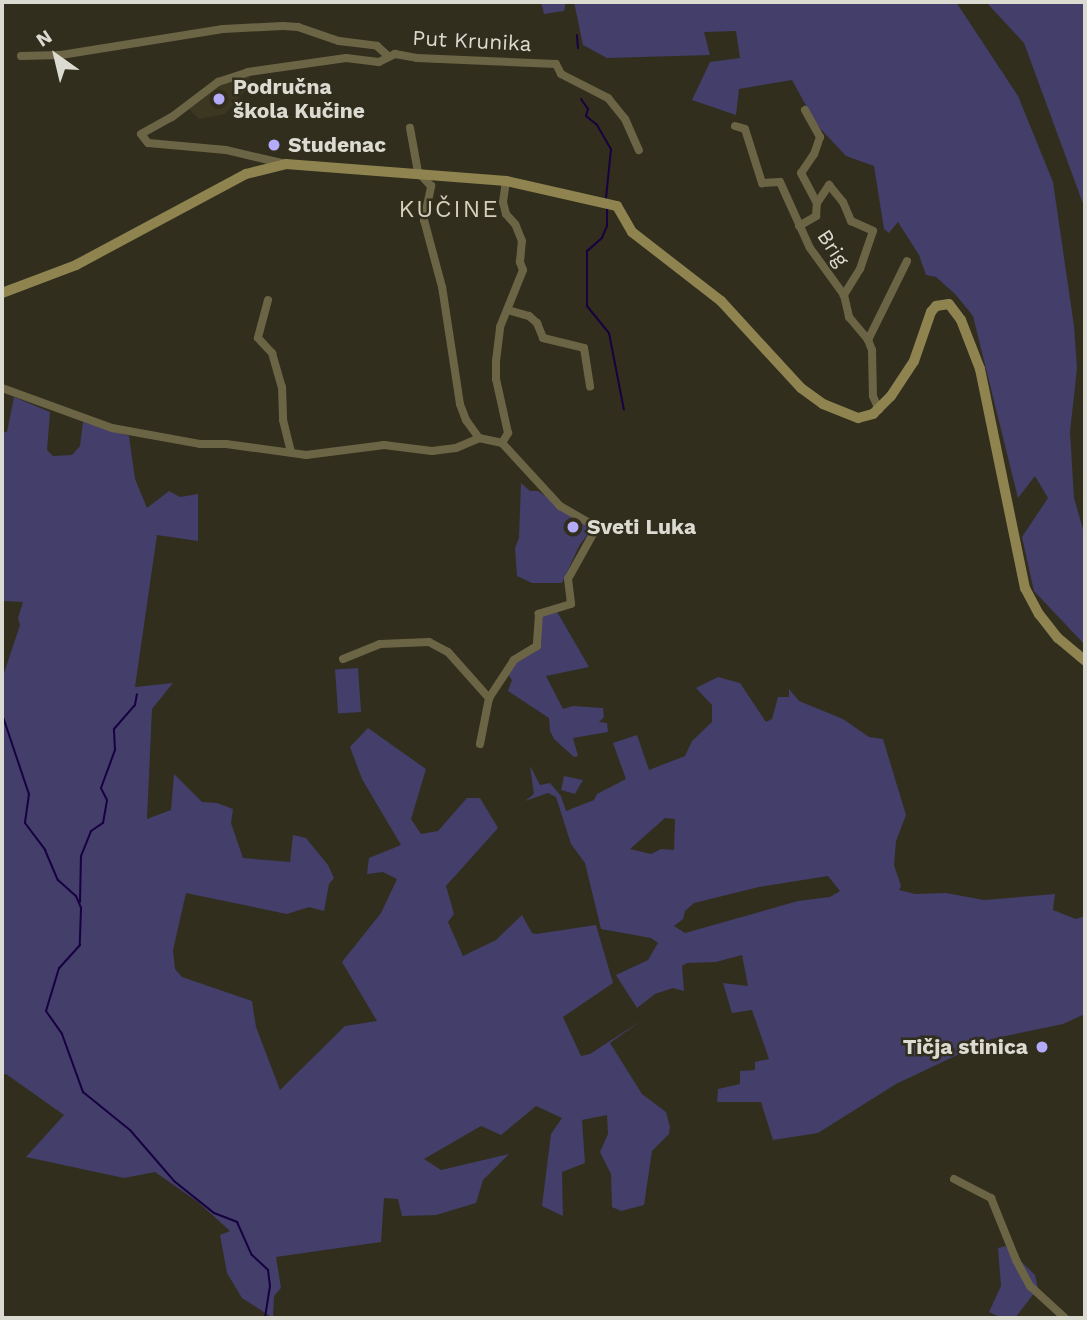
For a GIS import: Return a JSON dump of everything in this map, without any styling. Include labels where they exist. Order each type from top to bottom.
[{"type":"main road","points":[[2,293],[76,265],[246,174],[286,164],[350,171],[418,172],[506,181],[617,206],[632,232],[720,301],[812,398],[835,411],[858,418],[879,410],[914,361],[931,312],[936,306],[949,304],[966,330],[980,369],[1025,588],[1035,608],[1058,638],[1085,661]]},
{"type":"street","points":[[21,56],[61,55],[223,29],[270,26],[298,27],[339,41],[377,46],[387,55]]},
{"type":"street","name":"Put Krunika","points":[[286,164],[226,150],[148,143],[141,135],[172,117],[218,82],[247,72],[346,58],[379,61],[387,55],[556,64],[561,74],[608,98],[625,119],[639,150]]},
{"type":"street","points":[[799,226],[816,216],[817,203],[801,173],[814,154],[820,137],[805,110]]},
{"type":"street","name":"Brig","points":[[735,126],[744,129],[762,183],[780,182],[810,248],[844,295],[849,317],[868,340],[872,350],[873,396],[879,410]]},
{"type":"street","points":[[410,128],[418,172],[431,186],[424,220],[442,288],[460,404],[466,420],[479,438]]},
{"type":"street","points":[[502,443],[508,433],[496,379],[500,327],[523,270],[520,262],[522,241],[515,224],[506,214],[503,202],[506,181]]},
{"type":"street","points":[[817,203],[830,186],[843,202],[851,221],[873,231],[860,269],[844,295]]},
{"type":"street","points":[[868,340],[907,261]]},
{"type":"street","points":[[268,300],[257,338],[272,353],[282,387],[283,420],[291,451]]},
{"type":"street","points":[[508,310],[529,316],[537,323],[543,338],[584,348],[590,387]]},
{"type":"street","points":[[2,388],[112,428],[200,444],[306,454],[384,445],[432,451],[456,448],[479,438],[502,443],[560,506],[590,523],[593,534],[568,579],[571,604],[539,614],[537,646],[514,660],[489,698],[480,744]]},
{"type":"street","points":[[343,659],[380,644],[429,642],[448,652],[489,698]]},
{"type":"street","points":[[954,1179],[991,1198],[1016,1260],[1030,1286],[1065,1318]]},
{"type":"shaded area","points":[[541,2],[566,2],[564,11],[544,14]]},
{"type":"shaded area","points":[[574,2],[956,2],[1018,96],[1053,182],[1074,326],[1077,368],[1070,432],[1074,498],[1085,536],[1085,645],[1034,591],[1022,537],[1048,498],[1035,476],[1018,498],[973,316],[956,295],[936,277],[926,275],[919,255],[898,222],[889,233],[884,229],[874,166],[846,156],[816,124],[792,80],[739,89],[736,115],[692,100],[710,62],[740,58],[736,31],[704,32],[710,55],[607,58],[583,45]]},
{"type":"shaded area","points":[[986,2],[1085,2],[1085,209],[1024,43]]},
{"type":"shaded area","name":"Područna škola Kučine","points":[[250,75],[246,90],[225,114],[199,119],[188,108],[216,86]]},
{"type":"shaded area","points":[[14,397],[50,412],[47,450],[53,456],[72,455],[80,446],[83,422],[129,436],[135,479],[147,508],[169,491],[180,497],[198,494],[198,541],[157,535],[135,687],[173,683],[152,709],[147,819],[171,810],[174,774],[202,802],[217,803],[233,809],[231,823],[243,858],[290,862],[293,835],[306,838],[328,865],[334,878],[329,884],[324,911],[309,907],[287,914],[186,893],[173,950],[175,969],[182,977],[252,1001],[256,1027],[280,1090],[345,1026],[377,1021],[342,962],[381,913],[397,879],[383,872],[367,874],[369,858],[401,845],[362,779],[350,747],[368,728],[426,769],[411,819],[421,834],[438,831],[467,798],[480,798],[498,828],[446,886],[454,914],[448,922],[463,956],[496,940],[522,915],[532,933],[536,934],[596,925],[613,983],[563,1017],[581,1056],[590,1054],[642,1020],[610,1043],[642,1094],[666,1112],[670,1127],[669,1134],[652,1151],[644,1205],[621,1211],[612,1207],[611,1174],[600,1152],[608,1134],[607,1115],[582,1120],[585,1163],[562,1172],[563,1216],[542,1206],[551,1134],[562,1118],[536,1106],[501,1135],[481,1126],[424,1159],[441,1170],[509,1154],[483,1180],[476,1203],[436,1215],[402,1216],[398,1199],[384,1198],[381,1242],[276,1257],[281,1288],[274,1296],[273,1318],[242,1298],[227,1273],[220,1235],[230,1231],[198,1202],[155,1172],[124,1178],[26,1157],[64,1115],[6,1074],[2,1075],[2,679],[20,625],[18,618],[23,602],[4,601],[2,592],[2,432],[7,432]]},
{"type":"shaded area","points":[[521,483],[530,491],[538,491],[589,526],[590,531],[579,546],[562,583],[532,583],[517,576],[515,548],[519,538]]},
{"type":"shaded area","points":[[556,610],[589,667],[546,676],[563,709],[573,706],[603,708],[604,717],[599,722],[607,723],[608,732],[573,738],[578,756],[574,757],[554,739],[549,718],[508,691],[512,680],[507,673],[520,659],[536,651],[541,615]]},
{"type":"shaded area","points":[[358,668],[361,712],[338,713],[335,670]]},
{"type":"shaded area","points":[[718,677],[740,683],[766,722],[772,719],[778,697],[789,697],[789,689],[799,701],[843,719],[869,737],[883,739],[906,815],[896,841],[894,865],[901,886],[899,890],[915,894],[946,893],[984,900],[1055,894],[1053,910],[1076,919],[1085,916],[1085,1014],[1063,1024],[991,1039],[896,1084],[818,1133],[773,1140],[761,1102],[717,1102],[718,1089],[740,1084],[740,1071],[755,1070],[755,1062],[769,1059],[752,1010],[732,1013],[723,983],[748,986],[742,955],[716,962],[687,963],[682,966],[684,991],[673,988],[655,994],[637,1008],[616,975],[648,960],[658,943],[651,938],[601,929],[585,863],[571,844],[556,797],[548,793],[525,801],[534,794],[530,766],[540,785],[550,783],[561,796],[566,811],[594,800],[597,794],[626,779],[613,743],[637,735],[649,770],[685,756],[692,741],[712,722],[712,705],[696,688]],"holes":[[[665,818],[675,819],[674,850],[661,849],[651,854],[630,849]],[[828,876],[840,891],[830,897],[798,901],[685,933],[674,926],[683,919],[685,911],[694,903],[759,887]]]},
{"type":"shaded area","points":[[564,776],[583,780],[575,794],[561,790]]},
{"type":"shaded area","points":[[1005,1246],[1035,1275],[1038,1288],[1015,1318],[1002,1318],[989,1312],[1001,1286],[998,1248]]},
{"type":"waterway","points":[[577,35],[578,48]]},
{"type":"waterway","points":[[581,99],[588,109],[586,116],[597,125],[611,149],[606,198]]},
{"type":"waterway","points":[[607,209],[607,226],[602,238],[587,251],[587,306],[609,333],[624,410]]},
{"type":"waterway","points":[[80,902],[81,856],[91,831],[103,823],[107,800],[101,788],[115,750],[114,729],[135,705],[137,694]]},
{"type":"waterway","points":[[2,714],[29,794],[25,823],[45,850],[58,880],[76,896],[81,908],[80,945],[59,968],[46,1011],[62,1034],[83,1092],[130,1130],[174,1181],[214,1213],[237,1222],[252,1255],[268,1270],[270,1286],[265,1317]]},
{"type":"place","name":"Područna škola Kučine","points":[[219,99]]},
{"type":"place","name":"Studenac","points":[[274,145]]},
{"type":"place","name":"Sveti Luka","points":[[573,527]]},
{"type":"place","name":"Tičja stinica","points":[[1042,1047]]},
{"type":"district","name":"KUČINE","points":[[449,210]]}]
